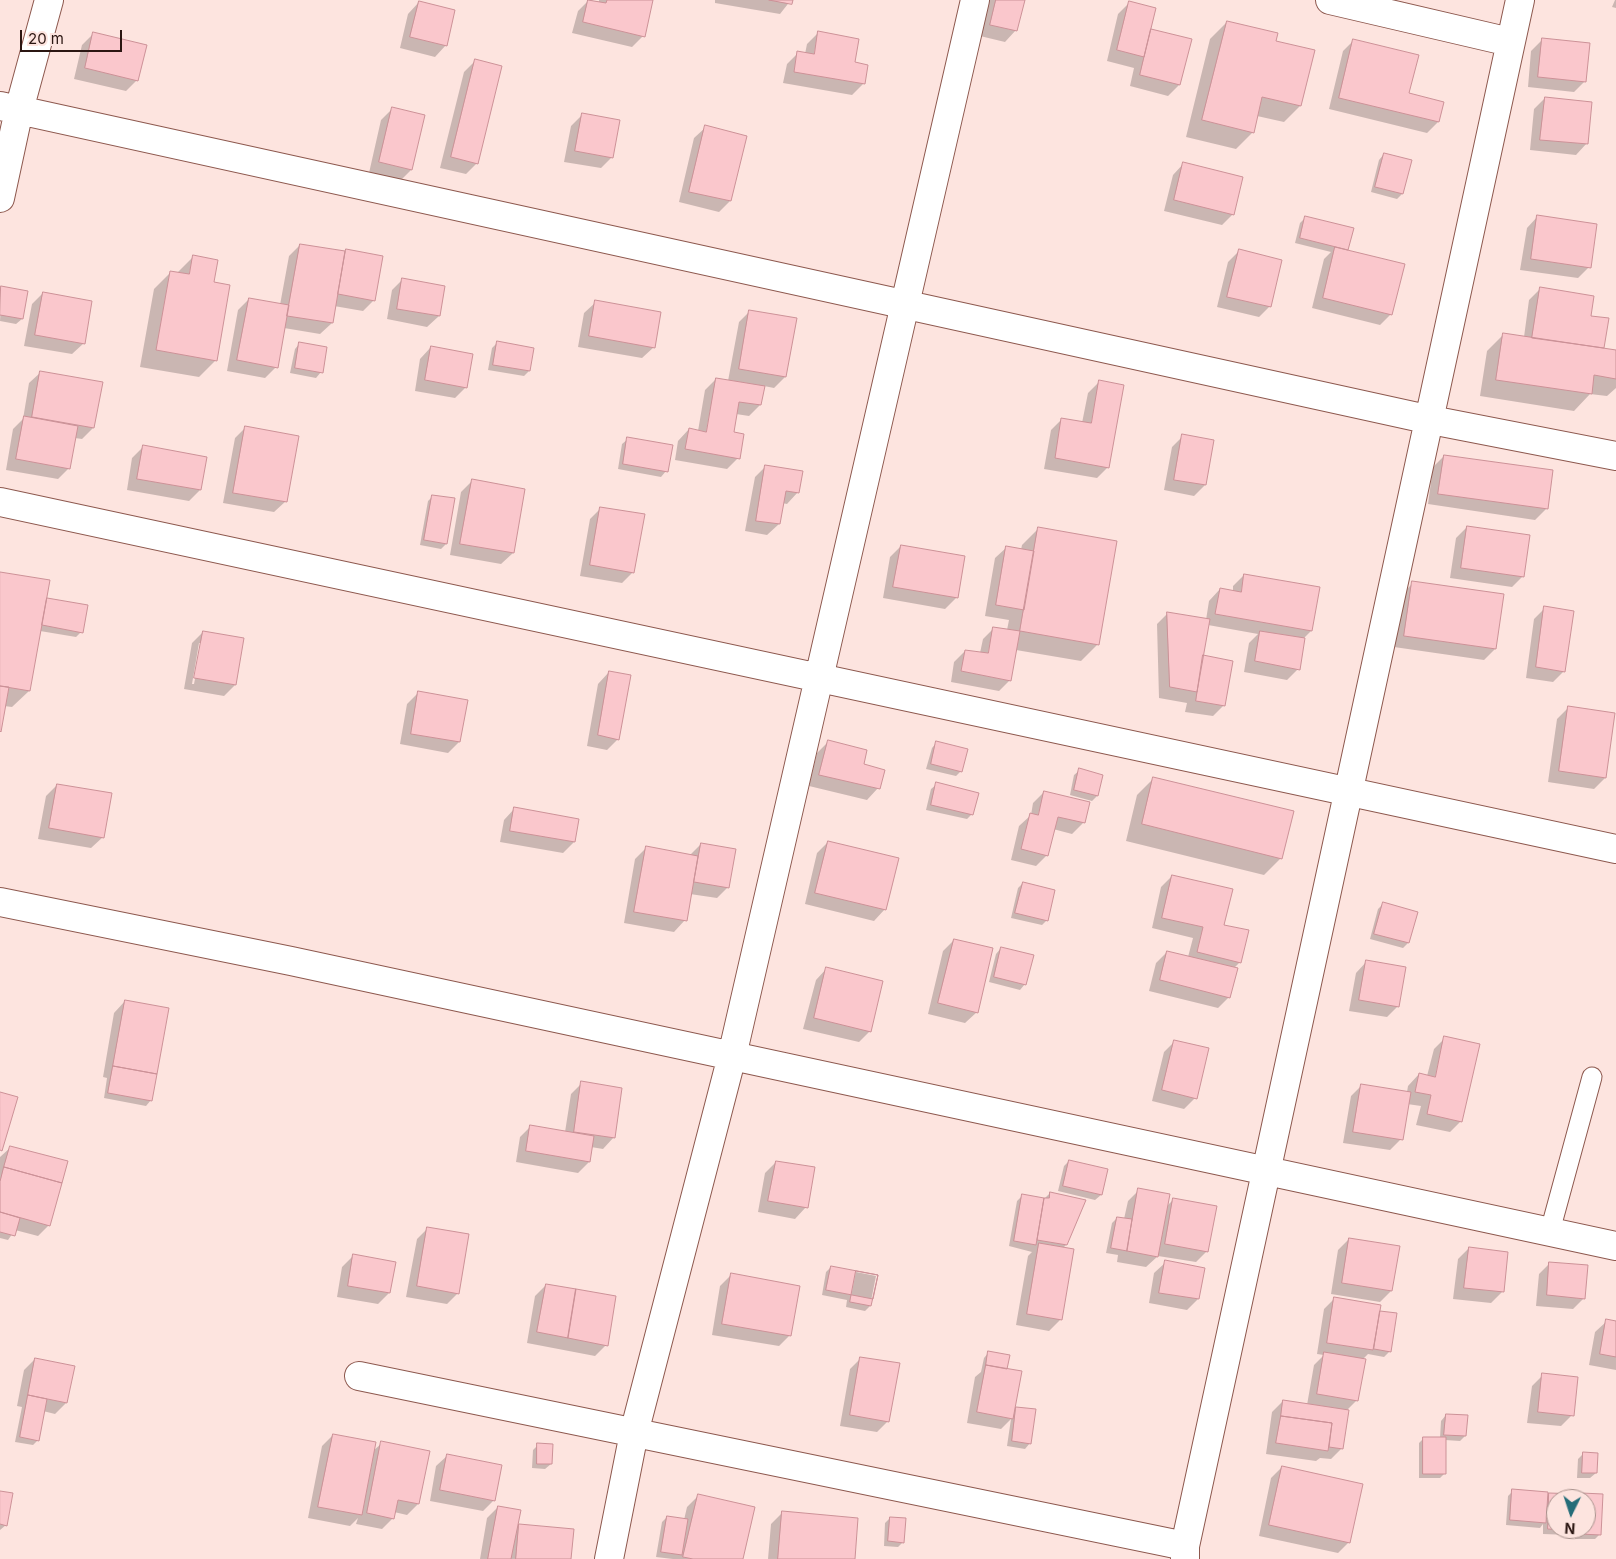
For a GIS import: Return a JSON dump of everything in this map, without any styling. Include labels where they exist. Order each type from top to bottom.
[{"type":"street","points":[[0,198],[9,108],[49,0]]},
{"type":"street","points":[[609,1559],[634,1432],[732,1056],[975,0]]},
{"type":"street","points":[[1330,0],[1510,42]]},
{"type":"street","points":[[359,1376],[634,1432],[1185,1552],[1431,420],[1520,0]]},
{"type":"street","points":[[9,108],[1431,420],[1616,456]]},
{"type":"street","points":[[0,502],[1616,849]]},
{"type":"street","points":[[0,902],[732,1056],[1616,1246]]},
{"type":"lane","points":[[1550,1231],[1592,1077]]},
{"type":"building","points":[[588,0],[606,3],[607,0],[653,0],[645,37],[583,22]]},
{"type":"building","points":[[769,0],[793,0],[792,4]]},
{"type":"building","points":[[996,0],[1025,0],[1017,31],[990,25]]},
{"type":"building","points":[[419,1],[455,10],[447,46],[410,37]]},
{"type":"building","points":[[1129,1],[1156,8],[1144,57],[1117,50]]},
{"type":"building","points":[[1227,21],[1278,33],[1276,41],[1315,50],[1301,106],[1262,97],[1254,133],[1202,120]]},
{"type":"building","points":[[1151,29],[1192,39],[1180,85],[1140,75]]},
{"type":"building","points":[[818,31],[859,39],[855,62],[868,65],[865,84],[794,72],[797,51],[814,54]]},
{"type":"building","points":[[93,32],[147,45],[138,81],[85,68]]},
{"type":"building","points":[[1542,38],[1590,43],[1586,82],[1538,77]]},
{"type":"building","points":[[1353,39],[1419,55],[1409,93],[1444,102],[1439,122],[1339,98]]},
{"type":"building","points":[[475,59],[502,66],[478,164],[451,157]]},
{"type":"building","points":[[1545,97],[1592,102],[1588,144],[1540,140]]},
{"type":"building","points":[[392,107],[425,115],[412,170],[379,162]]},
{"type":"building","points":[[582,113],[620,120],[613,158],[575,151]]},
{"type":"building","points":[[705,125],[747,136],[731,201],[689,192]]},
{"type":"building","points":[[1384,153],[1412,160],[1403,194],[1375,187]]},
{"type":"building","points":[[1183,162],[1243,177],[1234,215],[1174,200]]},
{"type":"building","points":[[1537,215],[1597,224],[1591,268],[1531,259]]},
{"type":"building","points":[[1305,216],[1354,228],[1348,250],[1300,238]]},
{"type":"building","points":[[300,244],[345,251],[333,323],[287,316]]},
{"type":"building","points":[[1335,247],[1405,264],[1392,315],[1323,298]]},
{"type":"building","points":[[346,249],[383,256],[375,301],[338,294]]},
{"type":"building","points":[[1239,249],[1282,260],[1271,307],[1227,297]]},
{"type":"building","points":[[193,255],[218,260],[214,282],[230,285],[217,361],[156,350],[170,271],[189,274]]},
{"type":"building","points":[[402,278],[445,286],[440,316],[397,309]]},
{"type":"building","points":[[1,286],[28,291],[23,319],[0,315]]},
{"type":"building","points":[[1540,287],[1594,296],[1591,316],[1609,318],[1604,348],[1532,338]]},
{"type":"building","points":[[43,292],[92,301],[85,344],[35,335]]},
{"type":"building","points":[[249,298],[289,305],[278,368],[237,360]]},
{"type":"building","points":[[595,300],[661,312],[655,348],[589,336]]},
{"type":"building","points":[[749,310],[797,318],[786,377],[739,369]]},
{"type":"building","points":[[1503,333],[1616,350],[1616,379],[1594,375],[1592,394],[1496,380]]},
{"type":"building","points":[[497,341],[534,348],[530,371],[493,365]]},
{"type":"building","points":[[299,342],[327,347],[323,373],[295,368]]},
{"type":"building","points":[[431,346],[473,354],[467,388],[425,380]]},
{"type":"building","points":[[40,371],[103,382],[94,428],[32,417]]},
{"type":"building","points":[[716,378],[765,386],[761,405],[739,402],[734,432],[744,434],[740,459],[685,449],[689,428],[706,432]]},
{"type":"building","points":[[1099,380],[1124,385],[1109,468],[1055,458],[1061,418],[1091,423]]},
{"type":"building","points":[[24,416],[78,426],[70,469],[16,459]]},
{"type":"building","points":[[245,426],[299,436],[287,502],[233,493]]},
{"type":"building","points":[[1182,434],[1214,440],[1206,485],[1174,480]]},
{"type":"building","points":[[627,437],[673,445],[668,472],[623,464]]},
{"type":"building","points":[[143,445],[207,457],[201,490],[137,479]]},
{"type":"building","points":[[1444,455],[1553,470],[1548,509],[1438,494]]},
{"type":"building","points":[[765,465],[803,471],[799,493],[786,491],[780,524],[756,521]]},
{"type":"building","points":[[472,479],[525,489],[514,553],[460,544]]},
{"type":"building","points":[[432,495],[455,498],[447,544],[424,540]]},
{"type":"building","points":[[600,507],[645,514],[634,573],[590,565]]},
{"type":"building","points":[[1467,526],[1530,535],[1524,577],[1461,568]]},
{"type":"building","points":[[1038,527],[1117,541],[1099,645],[1020,631]]},
{"type":"building","points":[[901,545],[965,556],[958,598],[893,587]]},
{"type":"building","points":[[1006,546],[1034,551],[1024,610],[996,605]]},
{"type":"building","points":[[0,572],[50,580],[30,691],[0,686]]},
{"type":"building","points":[[1244,574],[1320,587],[1312,631],[1215,614],[1220,588],[1241,592]]},
{"type":"building","points":[[1412,581],[1504,594],[1496,649],[1404,636]]},
{"type":"building","points":[[47,598],[88,605],[83,633],[42,625]]},
{"type":"building","points":[[1544,606],[1574,611],[1565,672],[1536,667]]},
{"type":"building","points":[[1167,612],[1210,619],[1197,692],[1170,687]]},
{"type":"building","points":[[993,627],[1020,631],[1011,681],[961,671],[965,650],[988,653]]},
{"type":"building","points":[[203,631],[244,638],[236,685],[194,678]]},
{"type":"building","points":[[1260,631],[1305,638],[1300,670],[1255,661]]},
{"type":"building","points":[[1203,655],[1233,661],[1225,706],[1196,701]]},
{"type":"building","points":[[609,671],[631,675],[619,740],[598,735]]},
{"type":"building","points":[[0,686],[9,687],[1,732],[0,731]]},
{"type":"building","points":[[418,691],[468,700],[460,742],[411,734]]},
{"type":"building","points":[[1568,706],[1615,713],[1606,778],[1559,771]]},
{"type":"building","points":[[828,740],[867,750],[864,764],[885,770],[880,789],[819,775]]},
{"type":"building","points":[[936,741],[968,749],[962,772],[931,764]]},
{"type":"building","points":[[1079,768],[1103,775],[1098,796],[1074,790]]},
{"type":"building","points":[[1153,777],[1294,811],[1282,859],[1142,824]]},
{"type":"building","points":[[936,782],[979,793],[973,815],[931,805]]},
{"type":"building","points":[[57,784],[112,793],[104,838],[49,828]]},
{"type":"building","points":[[1044,791],[1090,802],[1085,823],[1058,817],[1048,856],[1021,849],[1030,813],[1038,815]]},
{"type":"building","points":[[514,807],[579,819],[575,842],[510,831]]},
{"type":"building","points":[[828,841],[899,858],[886,910],[815,893]]},
{"type":"building","points":[[701,843],[736,849],[729,888],[694,882]]},
{"type":"building","points":[[646,846],[698,856],[687,921],[634,912]]},
{"type":"building","points":[[1172,875],[1233,889],[1224,925],[1249,930],[1241,963],[1197,952],[1203,927],[1162,918]]},
{"type":"building","points":[[1023,882],[1055,890],[1048,921],[1015,913]]},
{"type":"building","points":[[1383,902],[1418,912],[1409,943],[1374,934]]},
{"type":"building","points":[[954,939],[993,948],[978,1013],[938,1003]]},
{"type":"building","points":[[1001,947],[1034,955],[1026,985],[994,977]]},
{"type":"building","points":[[1167,951],[1238,968],[1230,998],[1160,980]]},
{"type":"building","points":[[1366,960],[1406,967],[1399,1007],[1359,1000]]},
{"type":"building","points":[[826,967],[883,981],[871,1032],[814,1018]]},
{"type":"building","points":[[125,1000],[169,1008],[157,1074],[113,1066]]},
{"type":"building","points":[[1444,1036],[1480,1044],[1462,1122],[1427,1114],[1431,1095],[1415,1092],[1419,1073],[1435,1077]]},
{"type":"building","points":[[1174,1040],[1209,1048],[1197,1099],[1162,1090]]},
{"type":"building","points":[[113,1066],[157,1074],[152,1101],[108,1093]]},
{"type":"building","points":[[581,1081],[622,1088],[615,1138],[574,1132]]},
{"type":"building","points":[[1361,1084],[1411,1092],[1403,1140],[1353,1132]]},
{"type":"building","points":[[0,1092],[18,1097],[2,1151],[0,1150]]},
{"type":"building","points":[[530,1125],[594,1136],[590,1162],[526,1151]]},
{"type":"building","points":[[10,1146],[68,1161],[62,1183],[4,1167]]},
{"type":"building","points":[[1069,1160],[1108,1169],[1102,1195],[1063,1186]]},
{"type":"building","points":[[776,1161],[815,1167],[808,1208],[768,1201]]},
{"type":"building","points":[[4,1167],[62,1183],[50,1226],[0,1212],[0,1182]]},
{"type":"building","points":[[1138,1188],[1170,1194],[1158,1257],[1127,1251]]},
{"type":"building","points":[[1050,1192],[1086,1200],[1067,1245],[1037,1240],[1044,1198],[1049,1198]]},
{"type":"building","points":[[1022,1194],[1044,1198],[1036,1245],[1014,1241]]},
{"type":"building","points":[[1173,1198],[1217,1206],[1208,1252],[1165,1244]]},
{"type":"building","points":[[0,1212],[20,1218],[15,1236],[0,1232]]},
{"type":"building","points":[[1117,1217],[1132,1219],[1127,1251],[1111,1248]]},
{"type":"building","points":[[427,1227],[469,1234],[459,1294],[417,1286]]},
{"type":"building","points":[[1349,1238],[1400,1246],[1392,1291],[1342,1283]]},
{"type":"building","points":[[1039,1243],[1074,1249],[1062,1320],[1027,1314]]},
{"type":"building","points":[[1469,1247],[1508,1252],[1504,1292],[1464,1288]]},
{"type":"building","points":[[353,1254],[396,1262],[390,1293],[348,1286]]},
{"type":"building","points":[[1165,1260],[1205,1268],[1199,1299],[1159,1293]]},
{"type":"building","points":[[1549,1262],[1588,1265],[1585,1299],[1547,1295]]},
{"type":"building","points":[[831,1266],[878,1275],[873,1299],[826,1290]]},
{"type":"building","points":[[856,1271],[878,1275],[871,1306],[850,1302]]},
{"type":"building","points":[[731,1273],[800,1286],[791,1336],[722,1324]]},
{"type":"building","points":[[546,1284],[576,1289],[568,1338],[537,1332]]},
{"type":"building","points":[[576,1289],[616,1296],[608,1346],[568,1338]]},
{"type":"building","points":[[1334,1297],[1381,1305],[1373,1350],[1327,1343]]},
{"type":"building","points":[[1380,1311],[1397,1313],[1391,1352],[1374,1349]]},
{"type":"building","points":[[1606,1319],[1616,1321],[1616,1357],[1600,1354]]},
{"type":"building","points":[[988,1351],[1010,1355],[1007,1369],[986,1365]]},
{"type":"building","points":[[1324,1352],[1366,1359],[1358,1401],[1317,1394]]},
{"type":"building","points":[[860,1357],[900,1363],[889,1422],[850,1415]]},
{"type":"building","points":[[35,1358],[75,1366],[67,1403],[28,1395]]},
{"type":"building","points":[[986,1365],[1022,1371],[1013,1419],[977,1412]]},
{"type":"building","points":[[1542,1373],[1578,1377],[1574,1416],[1538,1412]]},
{"type":"building","points":[[28,1395],[47,1399],[39,1441],[20,1437]]},
{"type":"building","points":[[1283,1400],[1349,1410],[1343,1449],[1329,1447],[1332,1423],[1281,1416]]},
{"type":"building","points":[[1016,1407],[1036,1409],[1031,1444],[1012,1441]]},
{"type":"building","points":[[1446,1414],[1468,1415],[1466,1436],[1444,1435]]},
{"type":"building","points":[[1281,1416],[1332,1423],[1328,1451],[1276,1443]]},
{"type":"building","points":[[333,1434],[376,1442],[362,1515],[318,1507]]},
{"type":"building","points":[[1423,1437],[1446,1437],[1446,1474],[1423,1474]]},
{"type":"building","points":[[381,1441],[430,1451],[419,1504],[398,1500],[394,1519],[367,1513]]},
{"type":"building","points":[[537,1443],[553,1444],[552,1464],[537,1464]]},
{"type":"building","points":[[1583,1452],[1598,1453],[1597,1473],[1582,1473]]},
{"type":"building","points":[[447,1454],[502,1465],[495,1501],[440,1490]]},
{"type":"building","points":[[1282,1466],[1363,1484],[1350,1543],[1269,1525]]},
{"type":"building","points":[[1512,1489],[1546,1492],[1546,1523],[1510,1520]]},
{"type":"building","points":[[0,1491],[13,1493],[7,1526],[0,1524]]},
{"type":"building","points":[[698,1494],[755,1507],[743,1559],[693,1559],[683,1557]]},
{"type":"building","points":[[1596,1494],[1603,1494],[1601,1535],[1596,1535]]},
{"type":"building","points":[[498,1506],[521,1510],[511,1559],[488,1559]]},
{"type":"building","points":[[782,1511],[858,1518],[855,1559],[778,1559]]},
{"type":"building","points":[[667,1516],[688,1519],[682,1555],[661,1552]]},
{"type":"building","points":[[890,1517],[906,1518],[904,1543],[888,1541]]},
{"type":"building","points":[[519,1524],[574,1529],[571,1559],[516,1559]]}]
